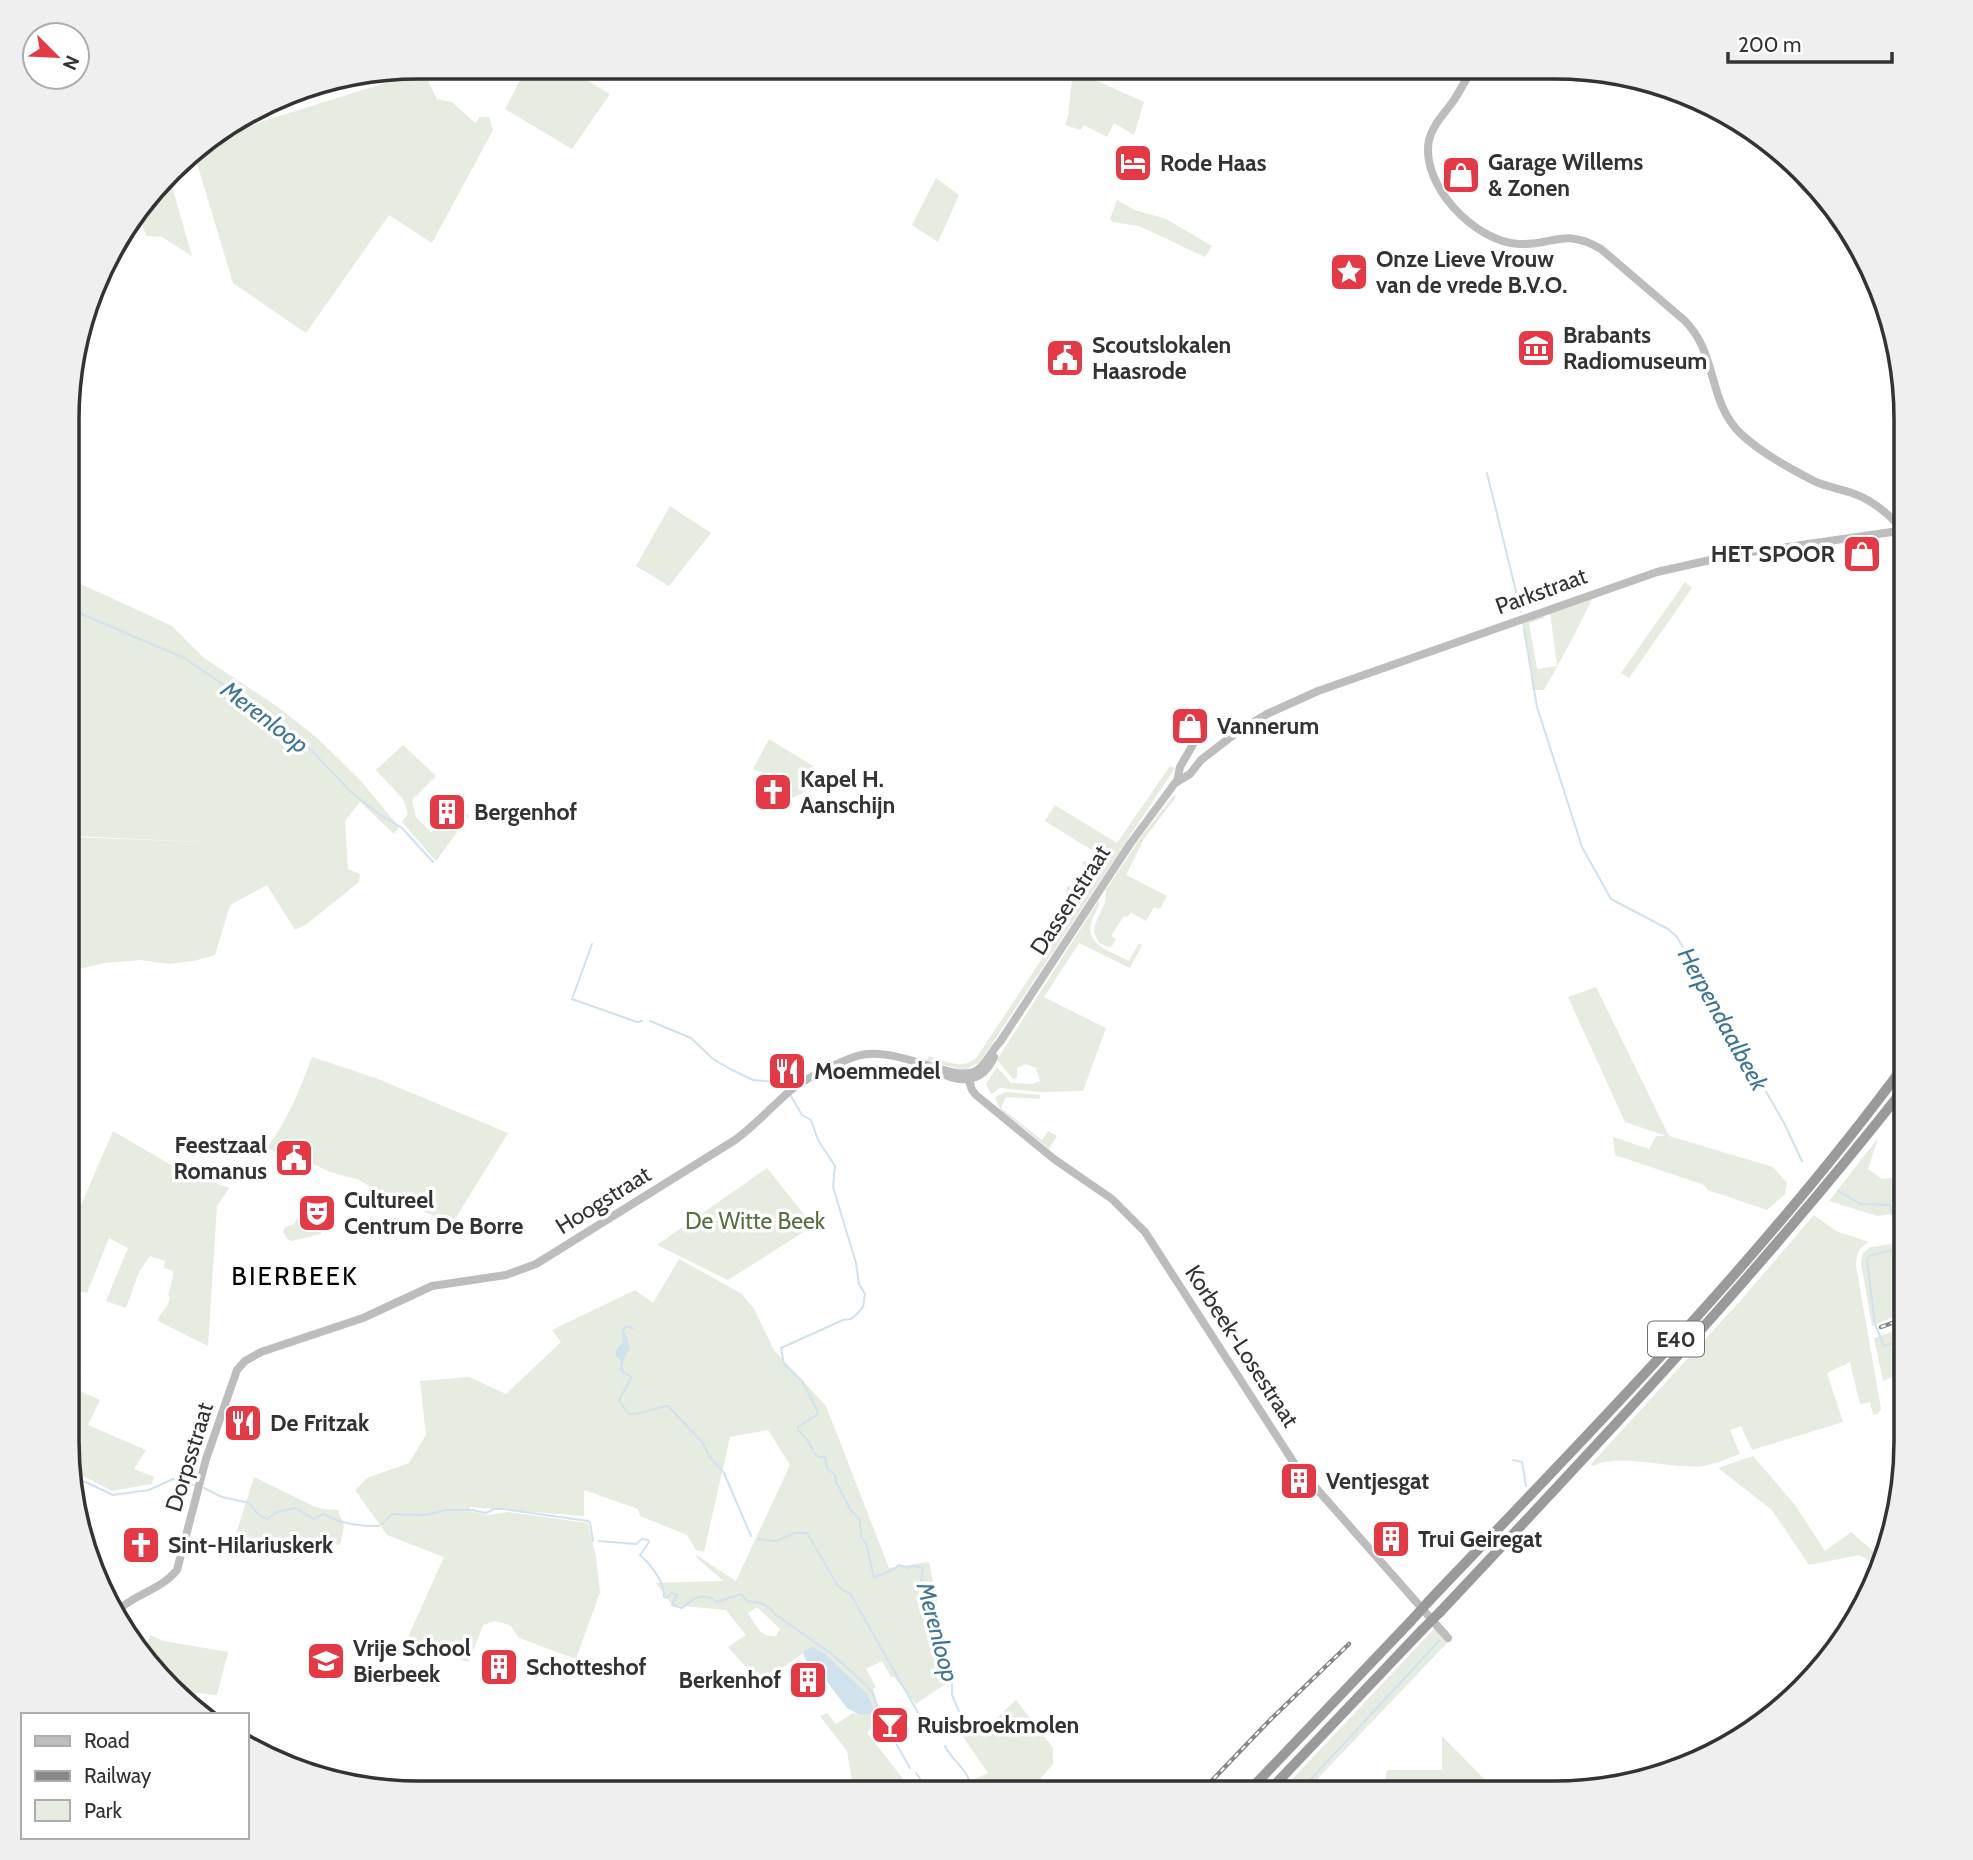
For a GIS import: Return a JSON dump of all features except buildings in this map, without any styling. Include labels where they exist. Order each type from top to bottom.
[{"type":"highway","name":"E40","points":[[1258,1781],[1597,1424],[1723,1286],[1824,1167],[1894,1078]]},
{"type":"highway","name":"E40","points":[[1278,1781],[1609,1433],[1716,1315],[1794,1225],[1894,1101]]},
{"type":"street","points":[[1467,79],[1436,124],[1429,141],[1431,171],[1438,187],[1454,207],[1478,228],[1506,242],[1527,244],[1567,237],[1601,249],[1696,332],[1706,352],[1720,404],[1731,423],[1742,434],[1796,471],[1818,482],[1869,500],[1894,520]]},
{"type":"street","name":"Parkstraat","points":[[1197,754],[1211,753],[1265,716],[1318,691],[1637,577],[1737,554],[1894,531]]},
{"type":"street","points":[[1183,773],[1197,754]]},
{"type":"street","points":[[1183,773],[1197,754]]},
{"type":"street","name":"Dassenstraat","points":[[971,1076],[1000,1042],[1141,828],[1183,773]]},
{"type":"street","name":"Hoogstraat","points":[[239,1366],[261,1352],[363,1318],[432,1286],[506,1275],[536,1264],[735,1140],[797,1085],[847,1059],[879,1052],[971,1076]]},
{"type":"street","name":"Korbeek-Losestraat","points":[[971,1076],[981,1098],[1054,1158],[1112,1199],[1144,1232],[1294,1463],[1448,1638]]},
{"type":"street","name":"Dorpsstraat","points":[[122,1606],[166,1581],[177,1570],[204,1467],[239,1366]]},
{"type":"green space","points":[[398,79],[427,79],[437,99],[452,102],[475,123],[480,117],[489,117],[493,130],[432,243],[389,215],[306,333],[233,283],[197,162],[244,127]]},
{"type":"green space","points":[[521,79],[585,79],[610,94],[572,149],[505,109]]},
{"type":"green space","points":[[1072,79],[1093,79],[1144,102],[1134,135],[1114,123],[1107,137],[1084,125],[1081,130],[1065,125]]},
{"type":"green space","points":[[936,178],[959,195],[938,242],[912,225]]},
{"type":"green space","points":[[172,185],[192,256],[162,237],[146,236],[142,222]]},
{"type":"green space","points":[[1117,200],[1135,210],[1166,219],[1212,246],[1205,257],[1139,226],[1113,222],[1110,219]]},
{"type":"green space","points":[[1352,254],[1360,290],[1340,274],[1341,268]]},
{"type":"green space","points":[[670,506],[711,533],[669,586],[636,566]]},
{"type":"green space","points":[[1685,582],[1692,588],[1629,678],[1621,673]]},
{"type":"green space","points":[[79,583],[172,626],[204,658],[275,705],[316,737],[360,780],[399,827],[394,834],[360,802],[345,821],[348,869],[360,874],[359,882],[308,923],[295,930],[267,885],[230,905],[215,955],[168,964],[140,960],[105,963],[79,969],[79,837],[203,842],[79,836]]},
{"type":"green space","points":[[1593,597],[1569,644],[1544,690],[1532,690],[1530,660],[1522,623],[1544,615],[1545,618],[1529,623],[1537,669],[1557,666],[1550,612]]},
{"type":"green space","points":[[769,739],[813,766],[815,783],[790,799],[760,805],[762,791],[769,776],[753,769]]},
{"type":"green space","points":[[403,745],[436,776],[412,800],[416,817],[431,832],[458,805],[469,816],[436,861],[402,822],[408,814],[403,799],[376,770]]},
{"type":"green space","points":[[1170,766],[1175,768],[980,1062],[965,1070],[927,1061],[929,1056],[960,1064],[977,1057],[1079,903],[1065,890],[1068,886],[1085,893],[1096,876],[1082,864],[1084,861],[1101,866],[1106,859],[1045,821],[1055,805],[1117,843]]},
{"type":"green space","points":[[1174,795],[1176,797],[1144,839],[1126,875],[1167,896],[1160,909],[1154,907],[1146,921],[1131,912],[1127,917],[1124,916],[1111,936],[1116,939],[1112,946],[1099,943],[1094,932],[1105,902],[1106,890],[1141,837]]},
{"type":"green space","points":[[1099,900],[1090,929],[1092,936],[1095,942],[1107,951],[1129,961],[1139,943],[1142,945],[1130,968],[1079,943],[1044,997],[1106,1028],[1083,1091],[1040,1092],[1000,1088],[991,1094],[986,1084],[997,1067],[1011,1083],[1032,1084],[1040,1081],[1036,1068],[1026,1064],[1017,1068],[1017,1077],[1014,1080],[997,1060]]},
{"type":"green space","points":[[1596,987],[1669,1136],[1773,1167],[1787,1183],[1785,1194],[1767,1210],[1615,1155],[1613,1137],[1649,1149],[1656,1136],[1666,1136],[1625,1122],[1568,997]]},
{"type":"green space","points":[[312,1057],[378,1079],[508,1133],[452,1224],[399,1203],[357,1179],[330,1172],[307,1161],[304,1166],[267,1148],[287,1115]]},
{"type":"green space","points":[[1005,1092],[1040,1095],[1040,1099],[1006,1097],[1001,1108],[1042,1140],[1048,1131],[1057,1136],[1049,1149],[1000,1109],[995,1097]]},
{"type":"green space","points":[[113,1131],[176,1168],[229,1188],[217,1206],[208,1346],[158,1321],[169,1302],[173,1277],[173,1271],[164,1268],[165,1261],[150,1256],[139,1272],[126,1308],[106,1301],[128,1248],[109,1238],[87,1293],[79,1291],[79,1210]]},
{"type":"green space","points":[[1878,1138],[1868,1169],[1882,1179],[1894,1178],[1894,1214],[1877,1216],[1829,1201]]},
{"type":"green space","name":"De Witte Beek","points":[[767,1168],[813,1226],[728,1280],[657,1245]]},
{"type":"green space","points":[[1814,1215],[1836,1231],[1869,1242],[1859,1251],[1856,1266],[1881,1409],[1878,1414],[1873,1415],[1870,1402],[1860,1404],[1850,1362],[1827,1373],[1843,1422],[1752,1450],[1741,1426],[1730,1430],[1740,1454],[1703,1466],[1617,1461],[1593,1466],[1591,1464],[1740,1301]]},
{"type":"green space","points":[[298,1217],[321,1229],[321,1234],[292,1241],[287,1239],[283,1232],[285,1227],[294,1224]]},
{"type":"green space","points":[[1894,1244],[1894,1317],[1872,1326],[1861,1263],[1863,1253],[1870,1247]]},
{"type":"green space","points":[[679,1259],[742,1294],[754,1309],[774,1350],[826,1406],[889,1568],[929,1562],[953,1679],[916,1704],[894,1677],[891,1677],[882,1661],[866,1669],[876,1687],[873,1689],[881,1715],[867,1733],[903,1781],[852,1781],[847,1751],[820,1716],[827,1713],[836,1724],[853,1713],[860,1715],[845,1677],[825,1655],[815,1649],[809,1651],[761,1684],[728,1647],[746,1635],[726,1610],[672,1605],[656,1583],[723,1581],[696,1555],[736,1581],[790,1465],[768,1430],[730,1437],[704,1552],[696,1550],[687,1535],[640,1516],[638,1509],[584,1490],[584,1516],[470,1507],[469,1511],[489,1515],[508,1512],[588,1523],[600,1592],[576,1659],[519,1638],[510,1625],[495,1621],[483,1625],[469,1662],[405,1644],[444,1557],[387,1535],[355,1490],[367,1478],[409,1463],[426,1435],[420,1381],[469,1377],[506,1394],[561,1342],[552,1330],[635,1290],[653,1303]],"holes":[[[757,1607],[780,1629],[776,1636],[766,1635],[759,1630],[748,1613]]]},
{"type":"green space","points":[[1894,1331],[1894,1376],[1883,1381],[1874,1338]]},
{"type":"green space","points":[[79,1391],[100,1400],[88,1425],[146,1450],[134,1469],[154,1477],[152,1484],[112,1491],[81,1475]]},
{"type":"green space","points":[[1753,1456],[1795,1505],[1825,1551],[1851,1532],[1875,1553],[1871,1562],[1859,1555],[1809,1565],[1772,1510],[1718,1468]]},
{"type":"green space","points":[[254,1477],[313,1506],[338,1510],[344,1527],[340,1545],[312,1539],[304,1553],[234,1540]]},
{"type":"green space","points":[[1435,1628],[1448,1642],[1315,1781],[1290,1781]]},
{"type":"green space","points":[[150,1635],[164,1641],[228,1652],[217,1695],[197,1693],[195,1697],[178,1682],[146,1644]]},
{"type":"green space","points":[[1016,1700],[1053,1748],[1053,1764],[1039,1781],[971,1781],[988,1773],[961,1734],[997,1718]]},
{"type":"green space","points":[[1442,1736],[1486,1781],[1385,1781],[1387,1770],[1442,1770]]},
{"type":"water","points":[[626,1325],[634,1330],[628,1327],[624,1330],[630,1348],[622,1367],[625,1373],[623,1374],[616,1349],[623,1342],[622,1330]]},
{"type":"water","points":[[812,1647],[825,1654],[867,1694],[873,1706],[873,1713],[860,1715],[847,1708],[816,1667],[805,1659],[804,1651]]},
{"type":"waterway","name":"Herpendaalbeek","points":[[1487,473],[1521,612]]},
{"type":"waterway","name":"Merenloop","points":[[79,613],[184,658],[294,732],[350,791],[402,828],[433,862]]},
{"type":"waterway","name":"Herpendaalbeek","points":[[1524,629],[1537,707],[1582,847],[1611,899],[1668,929],[1677,937],[1784,1123],[1802,1161]]},
{"type":"waterway","name":"Merenloop","points":[[592,944],[572,999],[637,1022],[642,1021]]},
{"type":"waterway","name":"Merenloop","points":[[650,1021],[691,1038],[713,1059],[732,1070],[753,1080],[776,1082],[785,1089]]},
{"type":"waterway","name":"Merenloop","points":[[791,1096],[802,1115],[811,1120],[818,1140],[835,1166],[833,1187],[856,1263],[859,1284],[865,1294],[863,1307],[851,1319],[843,1320],[781,1348],[784,1364],[802,1381],[817,1410],[818,1414],[798,1427],[813,1450]]},
{"type":"waterway","name":"Herpendaalbeek","points":[[1838,1191],[1861,1204],[1890,1205],[1893,1217]]},
{"type":"waterway","name":"Herpendaalbeek","points":[[1894,1250],[1869,1256],[1867,1261],[1875,1324],[1884,1346],[1894,1343]]},
{"type":"waterway","points":[[625,1373],[631,1377],[619,1401],[629,1414],[668,1406],[703,1443],[709,1456],[724,1473],[751,1536]]},
{"type":"waterway","name":"Merenloop","points":[[814,1453],[825,1457],[827,1468],[835,1475],[850,1509],[860,1520],[861,1537],[866,1543],[874,1577],[899,1565],[923,1568],[921,1581],[930,1599],[945,1672],[951,1677],[952,1695],[963,1721]]},
{"type":"waterway","points":[[1513,1460],[1522,1462],[1526,1486]]},
{"type":"waterway","points":[[81,1481],[113,1495],[149,1490],[173,1479],[194,1485]]},
{"type":"waterway","points":[[204,1488],[222,1497],[249,1503],[258,1514],[267,1519],[277,1512],[295,1508],[314,1519],[323,1514],[350,1524],[379,1526]]},
{"type":"waterway","points":[[382,1524],[392,1514],[425,1515],[446,1510],[486,1513],[503,1509],[588,1521],[593,1541]]},
{"type":"waterway","points":[[758,1539],[776,1541],[795,1533],[807,1533],[838,1586],[851,1595],[929,1732]]},
{"type":"waterway","points":[[599,1541],[636,1544],[642,1539],[648,1540],[640,1555],[660,1580],[664,1597],[667,1598],[671,1593],[677,1595],[672,1605],[682,1608],[703,1596],[717,1602],[741,1594],[747,1601],[770,1608],[833,1655],[867,1686],[910,1768]]},
{"type":"waterway","points":[[1309,1781],[1439,1641]]},
{"type":"waterway","name":"Merenloop","points":[[945,1746],[969,1781]]},
{"type":"waterway","points":[[916,1773],[922,1781]]},
{"type":"railway","points":[[1881,1327],[1894,1322]]},
{"type":"railway","points":[[1212,1781],[1349,1644]]},
{"type":"place","name":"Rode Haas","points":[[1133,163]]},
{"type":"place","name":"Garage Willems & Zonen","points":[[1461,175]]},
{"type":"place","name":"Onze Lieve Vrouw van de vrede B.V.O.","points":[[1349,272]]},
{"type":"place","name":"Brabants Radiomuseum","points":[[1536,348]]},
{"type":"place","name":"Scoutslokalen Haasrode","points":[[1065,358]]},
{"type":"place","name":"HET SPOOR","points":[[1862,554]]},
{"type":"place","name":"Vannerum","points":[[1190,726]]},
{"type":"place","name":"Kapel H. Aanschijn","points":[[773,792]]},
{"type":"place","name":"Bergenhof","points":[[447,812]]},
{"type":"place","name":"Moemmedel","points":[[787,1071]]},
{"type":"place","name":"Feestzaal Romanus","points":[[294,1158]]},
{"type":"place","name":"Cultureel Centrum De Borre","points":[[317,1213]]},
{"type":"place","name":"De Fritzak","points":[[243,1423]]},
{"type":"place","name":"Ventjesgat","points":[[1299,1481]]},
{"type":"place","name":"Trui Geiregat","points":[[1391,1539]]},
{"type":"place","name":"Sint-Hilariuskerk","points":[[141,1545]]},
{"type":"place","name":"Vrije School Bierbeek","points":[[326,1661]]},
{"type":"place","name":"Schotteshof","points":[[499,1667]]},
{"type":"place","name":"Berkenhof","points":[[808,1680]]},
{"type":"place","name":"Ruisbroekmolen","points":[[890,1725]]},
{"type":"district","name":"BIERBEEK","points":[[295,1276]]}]
